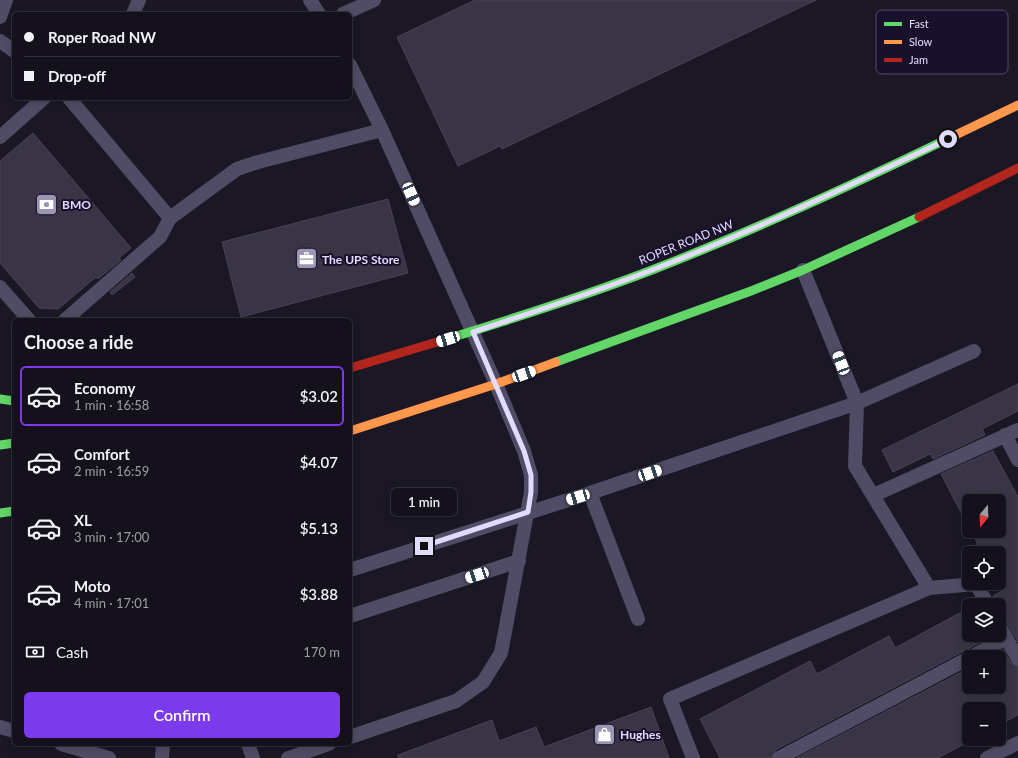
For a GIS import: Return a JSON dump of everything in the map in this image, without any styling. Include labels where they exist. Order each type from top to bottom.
[{"type":"main road","name":"ROPER ROAD NW","points":[[352,367],[533,313],[660,267],[849,186],[1018,105]]},
{"type":"main road","points":[[352,430],[496,384],[652,328],[803,270],[922,216],[1018,168]]},
{"type":"main road","points":[[0,399],[12,400]]},
{"type":"main road","points":[[0,445],[12,443]]},
{"type":"main road","points":[[0,513],[12,511]]},
{"type":"lane","points":[[0,17],[6,0]]},
{"type":"lane","points":[[134,12],[139,0]]},
{"type":"lane","points":[[310,0],[318,12]]},
{"type":"lane","points":[[347,12],[374,0]]},
{"type":"lane","points":[[0,41],[12,50]]},
{"type":"lane","points":[[352,69],[382,130],[496,384],[524,451],[531,475],[531,492],[528,512],[501,653],[483,682],[456,701],[352,736]]},
{"type":"lane","points":[[0,137],[42,100]]},
{"type":"lane","points":[[71,100],[170,218]]},
{"type":"lane","points":[[67,318],[160,237],[170,218],[237,169],[258,162],[382,130]]},
{"type":"lane","points":[[803,270],[857,404],[855,466],[874,495],[929,588]]},
{"type":"lane","points":[[0,287],[27,318]]},
{"type":"lane","points":[[352,569],[590,493],[857,404],[974,351]]},
{"type":"lane","points":[[874,495],[1012,433],[1018,460]]},
{"type":"lane","points":[[590,493],[638,619]]},
{"type":"lane","points":[[352,615],[519,561]]},
{"type":"lane","points":[[693,758],[670,700],[929,588],[976,584],[984,598]]},
{"type":"lane","points":[[1006,638],[1018,659]]},
{"type":"lane","points":[[984,650],[999,642]]},
{"type":"lane","points":[[779,758],[962,662]]},
{"type":"lane","points":[[0,727],[12,730]]},
{"type":"lane","points":[[987,758],[1018,743]]},
{"type":"lane","points":[[68,746],[109,758]]},
{"type":"lane","points":[[162,758],[163,746]]},
{"type":"lane","points":[[249,746],[253,758]]},
{"type":"lane","points":[[288,758],[324,746]]},
{"type":"building","points":[[475,0],[816,0],[502,149],[500,146],[458,166],[397,37]]},
{"type":"building","name":"BMO","points":[[33,133],[131,248],[119,258],[121,260],[98,279],[96,277],[58,309],[39,308],[0,263],[0,161]]},
{"type":"building","points":[[388,199],[408,273],[241,317],[222,242]]},
{"type":"building","points":[[132,273],[135,277],[112,295],[110,292]]},
{"type":"building","points":[[1018,384],[1018,411],[982,429],[985,435],[933,459],[930,454],[893,472],[882,450]]},
{"type":"building","points":[[993,451],[1018,497],[1018,642],[1006,621],[1006,598],[994,598],[993,596],[1002,590],[1006,590],[1006,546],[978,546],[974,538],[1006,538],[1006,494],[962,494],[962,514],[941,474]]},
{"type":"building","points":[[962,612],[962,642],[981,642],[965,650],[962,650],[962,652],[775,750],[771,758],[720,758],[700,719],[810,661],[817,674],[889,636],[895,648]]},
{"type":"building","points":[[1006,654],[1011,663],[1018,667],[1018,715],[1006,721],[1006,702],[962,702],[962,745],[938,758],[797,758],[962,672],[962,694],[1006,694]]},
{"type":"building","name":"Hughes","points":[[651,707],[669,758],[398,758],[398,755],[492,720],[499,741],[536,727],[544,747]]},
{"type":"traffic: fast","points":[[437,342],[518,317],[626,280],[798,209],[941,142]]},
{"type":"traffic: fast","points":[[556,362],[751,291],[803,270],[919,217]]},
{"type":"traffic: fast","points":[[0,399],[12,401]]},
{"type":"traffic: fast","points":[[0,445],[12,443]]},
{"type":"traffic: fast","points":[[0,513],[12,511]]},
{"type":"traffic: slow","points":[[941,142],[1018,105]]},
{"type":"traffic: slow","points":[[352,430],[496,384],[556,362]]},
{"type":"traffic: jam","points":[[919,217],[1018,168]]},
{"type":"traffic: jam","points":[[352,367],[437,342]]},
{"type":"place","name":"BMO","points":[[47,204]]},
{"type":"place","name":"The UPS Store","points":[[307,259]]},
{"type":"place","name":"Hughes","points":[[605,734]]},
{"type":"route","points":[[424,546],[528,512],[531,492],[531,475],[524,451],[473,332],[533,313],[653,270],[849,186],[948,139]]}]
